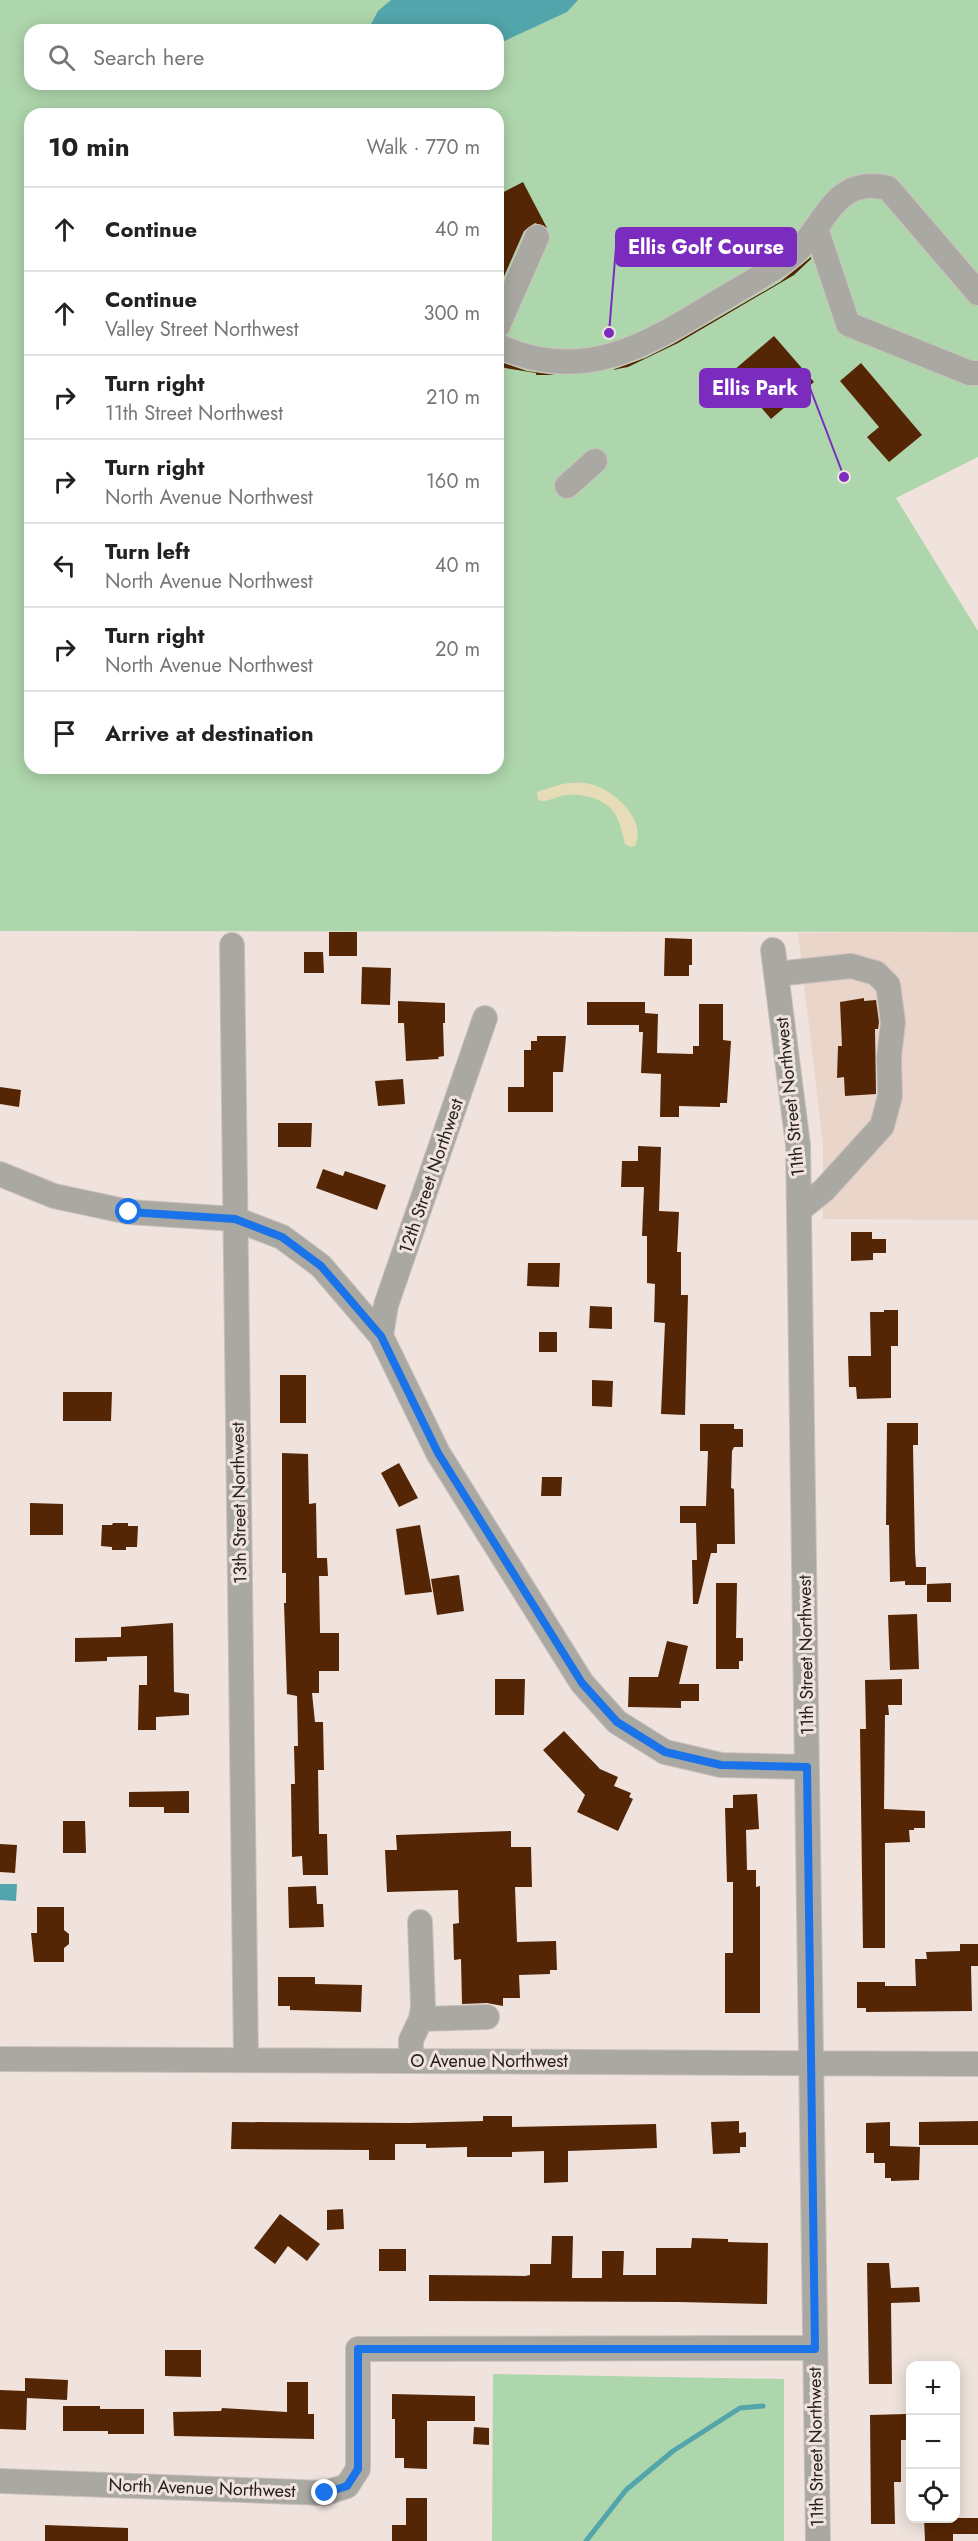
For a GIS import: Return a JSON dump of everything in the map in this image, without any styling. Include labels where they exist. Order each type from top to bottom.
[{"type":"street","points":[[504,349],[513,353],[559,363],[614,356],[662,336],[789,258],[809,239],[841,195],[855,187],[872,184],[888,188],[978,292]]},
{"type":"street","points":[[816,228],[848,324],[970,373],[978,373]]},
{"type":"street","points":[[504,312],[537,237]]},
{"type":"street","points":[[567,486],[595,461]]},
{"type":"street","name":"13th Street Northwest","points":[[232,945],[246,2061]]},
{"type":"street","name":"11th Street Northwest","points":[[773,950],[798,1145],[818,2541]]},
{"type":"street","points":[[776,974],[852,966],[876,973],[888,985],[893,1022],[889,1057],[890,1096],[882,1126],[824,1190],[799,1210]]},
{"type":"street","name":"12th Street Northwest","points":[[381,1336],[386,1305],[485,1018]]},
{"type":"street","points":[[0,1174],[54,1196],[129,1212],[235,1219],[282,1237],[321,1266],[381,1336],[438,1453],[582,1683],[617,1722],[665,1752],[721,1765],[807,1767]]},
{"type":"street","points":[[411,2061],[411,2040],[421,2019],[423,2007],[420,1922]]},
{"type":"street","points":[[421,2019],[487,2017]]},
{"type":"street","name":"O Avenue Northwest","points":[[0,2059],[978,2064]]},
{"type":"street","name":"North Avenue Northwest","points":[[0,2481],[325,2493],[347,2486],[358,2469],[358,2349],[815,2349]]},
{"type":"shaded area","points":[[978,932],[978,1220],[823,1219],[823,1144],[798,933]]},
{"type":"green space","points":[[0,0],[978,0],[978,457],[896,498],[978,631],[978,932],[0,931]]},
{"type":"green space","points":[[493,2374],[784,2379],[784,2541],[492,2541]]},
{"type":"sand","points":[[562,784],[590,784],[609,792],[618,799],[626,807],[637,826],[638,836],[635,846],[625,844],[614,812],[597,799],[575,795],[561,796],[547,801],[538,800],[537,792]]},
{"type":"water","points":[[391,0],[578,0],[567,12],[504,41],[504,24],[371,24],[378,11]]},
{"type":"water","points":[[0,1884],[17,1884],[16,1901],[0,1900]]},
{"type":"building","points":[[523,182],[547,228],[535,223],[524,231],[504,276],[504,192]]},
{"type":"building","points":[[811,257],[794,275],[678,343],[628,367],[612,370],[645,358],[673,344],[780,282]]},
{"type":"building","points":[[774,336],[814,382],[771,419],[759,405],[761,402],[734,370]]},
{"type":"building","points":[[504,363],[527,371],[555,375],[536,375],[536,373],[505,368]]},
{"type":"building","points":[[861,363],[922,435],[889,462],[867,437],[879,427],[840,381]]},
{"type":"building","points":[[329,932],[357,932],[357,956],[329,956]]},
{"type":"building","points":[[665,938],[692,939],[692,965],[689,965],[689,976],[664,976]]},
{"type":"building","points":[[304,952],[323,952],[324,973],[304,973]]},
{"type":"building","points":[[362,967],[391,968],[390,1005],[361,1004]]},
{"type":"building","points":[[864,998],[864,1001],[876,1000],[879,1022],[878,1029],[875,1029],[876,1094],[845,1096],[844,1077],[837,1078],[838,1046],[842,1046],[840,1002]]},
{"type":"building","points":[[398,1001],[445,1003],[444,1056],[438,1057],[439,1059],[406,1061],[404,1023],[398,1023]]},
{"type":"building","points":[[587,1002],[645,1002],[645,1013],[658,1014],[657,1053],[693,1054],[693,1046],[699,1046],[699,1004],[723,1004],[723,1040],[731,1041],[727,1103],[720,1103],[720,1107],[679,1106],[679,1117],[660,1117],[661,1074],[641,1073],[643,1032],[639,1032],[639,1025],[587,1025]]},
{"type":"building","points":[[537,1036],[566,1036],[563,1072],[553,1072],[553,1112],[508,1112],[508,1087],[524,1087],[524,1050],[531,1050],[531,1041],[537,1041]]},
{"type":"building","points":[[403,1079],[405,1104],[378,1106],[375,1081]]},
{"type":"building","points":[[0,1087],[21,1090],[19,1107],[0,1104]]},
{"type":"building","points":[[278,1123],[312,1123],[311,1147],[278,1147]]},
{"type":"building","points":[[638,1146],[661,1147],[659,1211],[679,1212],[677,1252],[681,1252],[681,1295],[688,1295],[685,1415],[661,1414],[665,1323],[654,1322],[655,1284],[647,1283],[647,1236],[642,1236],[644,1187],[621,1187],[622,1161],[638,1161]]},
{"type":"building","points":[[323,1169],[343,1176],[345,1171],[386,1185],[377,1210],[316,1188]]},
{"type":"building","points":[[851,1232],[872,1232],[872,1239],[886,1239],[886,1253],[873,1253],[873,1260],[851,1261]]},
{"type":"building","points":[[528,1263],[560,1263],[559,1287],[527,1286]]},
{"type":"building","points":[[590,1306],[612,1307],[612,1329],[589,1328]]},
{"type":"building","points":[[884,1310],[898,1310],[898,1346],[891,1346],[891,1398],[857,1399],[856,1387],[849,1387],[848,1356],[871,1356],[870,1312],[884,1312]]},
{"type":"building","points":[[539,1332],[557,1332],[557,1352],[539,1352]]},
{"type":"building","points":[[280,1375],[306,1375],[306,1423],[280,1423]]},
{"type":"building","points":[[592,1380],[613,1381],[612,1407],[592,1406]]},
{"type":"building","points":[[63,1392],[112,1392],[111,1421],[63,1421]]},
{"type":"building","points":[[887,1423],[918,1423],[918,1445],[913,1445],[915,1552],[916,1567],[926,1567],[926,1585],[905,1585],[905,1581],[890,1582],[889,1525],[886,1525]]},
{"type":"building","points":[[700,1424],[734,1424],[734,1429],[743,1429],[743,1447],[734,1447],[732,1451],[731,1488],[734,1489],[735,1544],[717,1544],[717,1553],[711,1553],[698,1604],[693,1604],[692,1560],[697,1560],[696,1523],[680,1523],[680,1506],[706,1506],[708,1451],[700,1451]]},
{"type":"building","points":[[282,1453],[308,1454],[309,1504],[316,1503],[317,1558],[327,1558],[328,1576],[319,1576],[320,1633],[339,1633],[339,1671],[319,1671],[319,1693],[312,1693],[315,1722],[323,1722],[324,1770],[318,1770],[319,1834],[327,1834],[328,1875],[303,1875],[302,1856],[292,1857],[291,1784],[295,1784],[294,1746],[298,1746],[297,1696],[287,1694],[284,1603],[286,1603],[286,1573],[282,1573]]},
{"type":"building","points":[[399,1463],[418,1498],[399,1507],[381,1473]]},
{"type":"building","points":[[542,1477],[562,1477],[561,1496],[541,1496]]},
{"type":"building","points":[[30,1503],[63,1504],[63,1535],[30,1535]]},
{"type":"building","points":[[113,1523],[138,1526],[137,1547],[112,1550],[112,1547],[101,1546],[102,1525]]},
{"type":"building","points":[[420,1525],[432,1592],[405,1595],[396,1529]]},
{"type":"building","points":[[459,1575],[464,1611],[437,1615],[431,1579]]},
{"type":"building","points":[[716,1583],[737,1583],[736,1638],[743,1638],[743,1661],[739,1661],[739,1669],[716,1669]]},
{"type":"building","points":[[951,1583],[951,1602],[927,1602],[927,1584]]},
{"type":"building","points":[[917,1614],[919,1669],[890,1670],[888,1615]]},
{"type":"building","points":[[173,1623],[174,1692],[189,1694],[189,1715],[156,1717],[156,1730],[138,1730],[139,1685],[147,1685],[147,1656],[107,1657],[107,1661],[75,1662],[75,1638],[121,1637],[121,1627]]},
{"type":"building","points":[[667,1641],[688,1646],[679,1684],[699,1684],[699,1701],[681,1701],[681,1708],[628,1707],[629,1677],[658,1677]]},
{"type":"building","points":[[495,1679],[525,1679],[524,1715],[495,1715]]},
{"type":"building","points":[[902,1679],[902,1705],[888,1705],[889,1715],[885,1715],[884,1809],[925,1811],[925,1828],[909,1830],[910,1842],[885,1843],[885,1948],[863,1948],[860,1729],[866,1729],[865,1680]]},
{"type":"building","points":[[564,1731],[600,1769],[618,1777],[614,1786],[631,1793],[629,1797],[633,1799],[618,1831],[577,1812],[585,1795],[543,1750]]},
{"type":"building","points":[[189,1791],[189,1813],[164,1813],[164,1807],[129,1807],[129,1792]]},
{"type":"building","points":[[757,1794],[759,1829],[746,1830],[747,1870],[756,1870],[756,1887],[760,1886],[760,2013],[725,2013],[725,1953],[733,1953],[733,1882],[727,1882],[725,1808],[733,1808],[733,1795]]},
{"type":"building","points":[[63,1821],[85,1821],[86,1853],[63,1853]]},
{"type":"building","points":[[511,1831],[511,1847],[531,1847],[532,1887],[515,1887],[517,1942],[556,1941],[557,1970],[550,1970],[550,1974],[519,1975],[520,1998],[503,1998],[503,2006],[487,2003],[462,2004],[461,1959],[454,1960],[453,1924],[459,1923],[458,1890],[387,1892],[385,1850],[397,1850],[396,1835]]},
{"type":"building","points":[[0,1844],[17,1845],[15,1873],[0,1872]]},
{"type":"building","points":[[316,1886],[317,1904],[323,1904],[324,1927],[289,1928],[288,1887]]},
{"type":"building","points":[[37,1907],[64,1907],[64,1930],[69,1934],[69,1944],[64,1948],[64,1962],[34,1962],[31,1933],[37,1933]]},
{"type":"building","points":[[960,1944],[978,1944],[978,1966],[971,1966],[972,2011],[866,2012],[866,2008],[857,2008],[857,1982],[885,1982],[885,1986],[916,1986],[915,1959],[927,1959],[926,1952],[960,1951]]},
{"type":"building","points":[[278,1977],[315,1977],[315,1984],[362,1985],[361,2012],[290,2010],[290,2006],[278,2006]]},
{"type":"building","points":[[483,2116],[512,2116],[512,2127],[656,2124],[657,2148],[568,2151],[568,2182],[544,2183],[544,2151],[512,2152],[512,2157],[467,2157],[467,2147],[426,2148],[426,2144],[395,2144],[395,2160],[369,2160],[369,2150],[231,2149],[232,2122],[409,2123],[483,2121]]},
{"type":"building","points":[[739,2121],[739,2133],[746,2132],[746,2147],[740,2147],[740,2153],[713,2154],[711,2122]]},
{"type":"building","points":[[978,2121],[978,2145],[919,2145],[919,2122]]},
{"type":"building","points":[[890,2122],[890,2146],[920,2147],[919,2180],[891,2181],[891,2178],[885,2178],[885,2163],[874,2163],[874,2153],[866,2153],[866,2123]]},
{"type":"building","points":[[343,2209],[344,2229],[327,2230],[327,2210]]},
{"type":"building","points":[[280,2214],[320,2244],[307,2261],[288,2246],[275,2264],[254,2248]]},
{"type":"building","points":[[552,2236],[573,2236],[572,2278],[602,2278],[602,2251],[624,2251],[623,2275],[656,2275],[656,2248],[691,2248],[692,2238],[768,2243],[767,2304],[429,2301],[429,2275],[525,2276],[530,2275],[530,2264],[551,2264]]},
{"type":"building","points":[[379,2249],[406,2249],[406,2271],[379,2271]]},
{"type":"building","points":[[867,2263],[889,2263],[891,2288],[919,2287],[920,2302],[891,2303],[892,2384],[869,2384]]},
{"type":"building","points":[[165,2350],[201,2350],[201,2377],[165,2376]]},
{"type":"building","points":[[25,2378],[68,2380],[67,2400],[27,2398],[26,2430],[0,2429],[0,2390],[25,2391]]},
{"type":"building","points":[[287,2382],[308,2382],[308,2414],[314,2414],[314,2439],[174,2436],[173,2412],[221,2411],[222,2408],[287,2412]]},
{"type":"building","points":[[392,2394],[475,2396],[475,2421],[427,2421],[427,2469],[404,2468],[404,2458],[395,2458],[395,2419],[392,2419]]},
{"type":"building","points":[[63,2406],[144,2409],[144,2434],[63,2431]]},
{"type":"building","points":[[906,2414],[906,2440],[901,2440],[901,2482],[894,2482],[895,2524],[871,2524],[870,2415]]},
{"type":"building","points":[[474,2427],[489,2428],[489,2445],[473,2444]]},
{"type":"building","points":[[406,2498],[427,2498],[427,2541],[392,2541],[392,2525],[406,2525]]},
{"type":"building","points":[[960,2518],[978,2518],[978,2534],[953,2534],[953,2541],[925,2541],[924,2523],[960,2523]]},
{"type":"building","points":[[45,2525],[128,2528],[128,2541],[45,2541]]},
{"type":"waterway","points":[[586,2541],[626,2490],[673,2451],[740,2408],[763,2406]]},
{"type":"place","name":"Ellis Golf Course","points":[[609,333]]},
{"type":"place","name":"Ellis Park","points":[[844,477]]},
{"type":"route","points":[[129,1212],[235,1219],[282,1237],[321,1266],[381,1336],[438,1453],[582,1683],[617,1722],[665,1752],[721,1765],[807,1767],[815,2349],[358,2349],[358,2469],[347,2486],[325,2493]]}]
